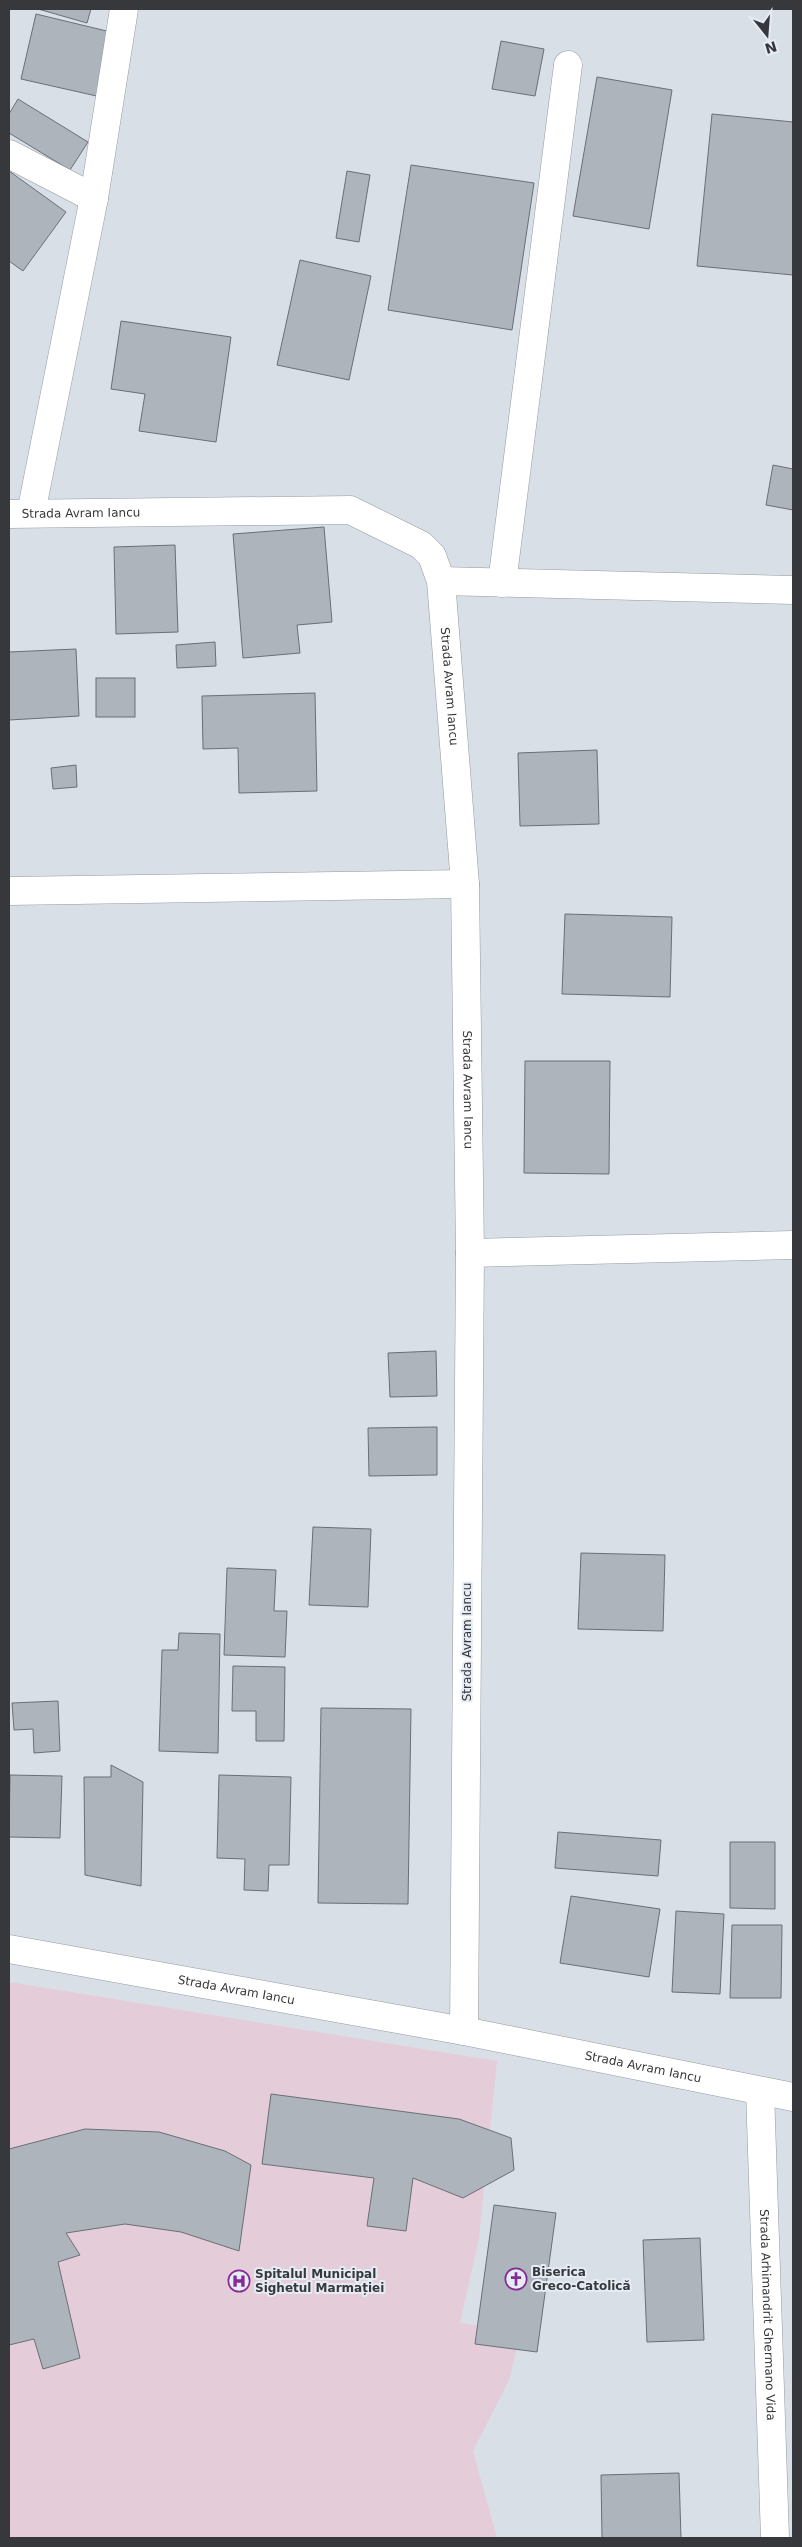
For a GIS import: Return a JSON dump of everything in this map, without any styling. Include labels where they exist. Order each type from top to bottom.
[{"type":"street","points":[[20,514],[94,198],[124,9]]},
{"type":"street","points":[[502,583],[568,65]]},
{"type":"street","points":[[9,154],[94,198]]},
{"type":"street","name":"Strada Avram Iancu","points":[[20,514],[350,510],[421,545],[432,556],[441,580],[465,884],[470,1254],[464,2031]]},
{"type":"street","points":[[441,580],[793,590]]},
{"type":"street","points":[[9,892],[465,884]]},
{"type":"street","points":[[470,1254],[793,1245]]},
{"type":"street","name":"Strada Avram Iancu","points":[[9,1949],[464,2031],[793,2097]]},
{"type":"street","name":"Strada Arhimandrit Ghermano Vida","points":[[760,2091],[775,2538]]},
{"type":"shaded area","name":"Spitalul Municipal Sighetul Marmației","points":[[9,1982],[497,2061],[479,2238],[460,2323],[521,2332],[509,2380],[473,2451],[497,2538],[9,2538]]},
{"type":"building","points":[[38,9],[91,9],[87,23]]},
{"type":"building","points":[[36,14],[115,33],[101,97],[21,79]]},
{"type":"building","points":[[501,41],[544,49],[535,96],[492,89]]},
{"type":"building","points":[[597,77],[672,90],[649,229],[573,216]]},
{"type":"building","points":[[18,99],[88,142],[70,170],[9,133],[9,114]]},
{"type":"building","points":[[712,114],[793,122],[793,275],[697,266]]},
{"type":"building","points":[[411,165],[534,183],[512,330],[388,310]]},
{"type":"building","points":[[9,171],[66,212],[23,271],[9,261]]},
{"type":"building","points":[[347,171],[370,175],[359,242],[336,238]]},
{"type":"building","points":[[300,260],[371,276],[349,380],[277,365]]},
{"type":"building","points":[[121,321],[231,337],[216,442],[139,431],[145,394],[111,389]]},
{"type":"building","points":[[773,465],[793,469],[793,510],[766,505]]},
{"type":"building","points":[[324,527],[332,622],[297,625],[300,653],[243,658],[233,534]]},
{"type":"building","points":[[175,545],[178,632],[116,634],[114,547]]},
{"type":"building","points":[[215,642],[216,666],[177,668],[176,645]]},
{"type":"building","points":[[76,649],[79,716],[9,720],[9,652]]},
{"type":"building","points":[[96,678],[135,678],[135,717],[96,717]]},
{"type":"building","points":[[315,693],[317,791],[239,793],[238,748],[203,749],[202,696]]},
{"type":"building","points":[[597,750],[599,824],[520,826],[518,753]]},
{"type":"building","points":[[76,765],[77,787],[53,789],[51,768]]},
{"type":"building","points":[[565,914],[672,917],[670,997],[562,994]]},
{"type":"building","points":[[525,1061],[610,1061],[609,1174],[524,1173]]},
{"type":"building","points":[[436,1351],[437,1396],[390,1397],[388,1353]]},
{"type":"building","points":[[437,1427],[437,1475],[369,1476],[368,1428]]},
{"type":"building","points":[[313,1527],[371,1529],[368,1607],[309,1605]]},
{"type":"building","points":[[581,1553],[665,1555],[663,1631],[578,1629]]},
{"type":"building","points":[[227,1568],[276,1570],[274,1611],[287,1611],[285,1657],[224,1655]]},
{"type":"building","points":[[179,1633],[220,1634],[218,1753],[159,1751],[162,1650],[178,1650]]},
{"type":"building","points":[[233,1666],[285,1667],[284,1741],[256,1741],[256,1711],[232,1711]]},
{"type":"building","points":[[58,1701],[60,1751],[34,1753],[33,1729],[14,1730],[12,1703]]},
{"type":"building","points":[[321,1708],[411,1709],[408,1904],[318,1903]]},
{"type":"building","points":[[111,1765],[143,1782],[141,1886],[85,1875],[84,1777],[111,1777]]},
{"type":"building","points":[[10,1775],[62,1776],[60,1838],[9,1837]]},
{"type":"building","points":[[219,1775],[291,1777],[289,1865],[269,1865],[268,1891],[244,1890],[245,1859],[217,1858]]},
{"type":"building","points":[[558,1832],[661,1840],[658,1876],[555,1868]]},
{"type":"building","points":[[730,1842],[775,1842],[775,1909],[730,1908]]},
{"type":"building","points":[[571,1896],[660,1909],[649,1977],[560,1963]]},
{"type":"building","points":[[676,1911],[724,1914],[720,1994],[672,1992]]},
{"type":"building","points":[[732,1925],[782,1925],[781,1998],[730,1998]]},
{"type":"building","points":[[271,2094],[459,2119],[511,2138],[514,2170],[463,2198],[413,2178],[406,2231],[367,2226],[374,2178],[262,2164]]},
{"type":"building","points":[[85,2129],[159,2132],[225,2151],[251,2165],[239,2251],[181,2232],[125,2224],[66,2233],[80,2255],[58,2262],[80,2358],[43,2369],[34,2339],[9,2345],[9,2149]]},
{"type":"building","name":"Biserica Greco-Catolică","points":[[494,2205],[556,2213],[537,2352],[475,2344]]},
{"type":"building","points":[[700,2238],[704,2340],[647,2342],[643,2240]]},
{"type":"building","points":[[679,2473],[681,2538],[602,2538],[601,2475]]},
{"type":"place","name":"Biserica Greco-Catolică","points":[[516,2279]]},
{"type":"place","name":"Spitalul Municipal Sighetul Marmației","points":[[239,2281]]}]
